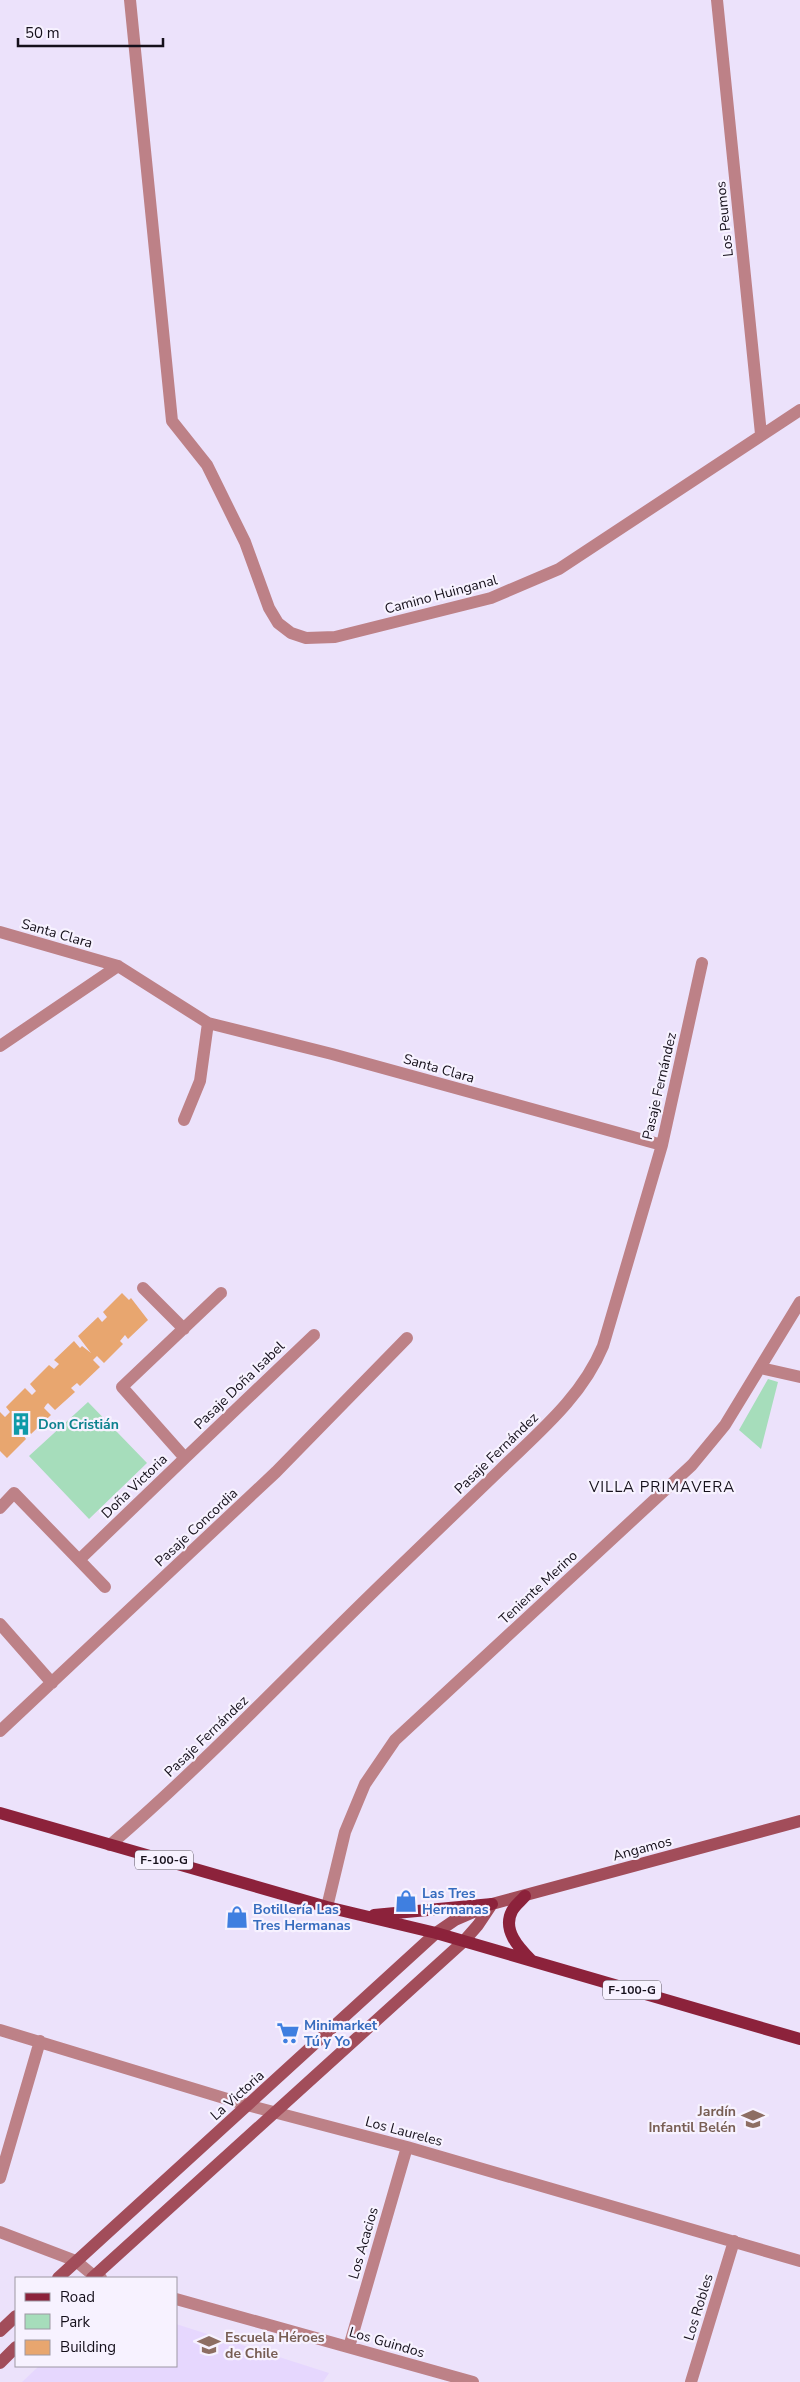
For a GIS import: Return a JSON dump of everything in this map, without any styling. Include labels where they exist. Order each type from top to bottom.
[{"type":"main road","name":"F-100-G","points":[[0,1813],[328,1907],[436,1933],[800,2039]]},
{"type":"main road","points":[[525,1896],[511,1913],[509,1926],[514,1941],[531,1960]]},
{"type":"main road","points":[[363,1916],[492,1904]]},
{"type":"street","name":"Camino Huinganal","points":[[130,0],[172,421],[207,465],[245,542],[269,608],[278,623],[291,633],[306,638],[335,637],[491,598],[559,569],[800,410]]},
{"type":"street","name":"Los Peumos","points":[[717,0],[761,434]]},
{"type":"street","name":"Santa Clara","points":[[0,932],[118,966],[208,1023],[332,1054],[662,1145]]},
{"type":"street","name":"Pasaje Fernández","points":[[110,1845],[198,1766],[577,1393],[594,1369],[603,1346],[662,1145],[702,963]]},
{"type":"street","points":[[0,1046],[118,966]]},
{"type":"street","points":[[184,1120],[200,1081],[208,1023]]},
{"type":"street","points":[[143,1288],[184,1329],[221,1293]]},
{"type":"street","name":"Teniente Merino","points":[[328,1907],[345,1832],[364,1784],[395,1740],[692,1464],[725,1425],[800,1302]]},
{"type":"street","name":"Doña Victoria","points":[[79,1560],[185,1458],[122,1387],[184,1329]]},
{"type":"street","name":"Pasaje Doña Isabel","points":[[185,1458],[314,1335]]},
{"type":"street","name":"Pasaje Concordia","points":[[0,1731],[276,1472],[407,1338]]},
{"type":"street","points":[[761,1368],[800,1377]]},
{"type":"street","points":[[0,1508],[14,1493],[105,1586]]},
{"type":"street","points":[[0,1624],[52,1682]]},
{"type":"street","name":"Angamos","points":[[436,1933],[456,1920],[492,1904],[800,1821]]},
{"type":"street","points":[[97,2277],[464,1941],[478,1926],[492,1904]]},
{"type":"street","name":"La Victoria","points":[[59,2277],[436,1933]]},
{"type":"street","name":"Los Laureles","points":[[0,2030],[247,2105],[407,2147],[800,2261]]},
{"type":"street","points":[[0,2178],[40,2041]]},
{"type":"street","name":"Los Acacios","points":[[349,2347],[407,2147]]},
{"type":"street","points":[[0,2232],[76,2261],[95,2277]]},
{"type":"street","name":"Los Robles","points":[[691,2382],[734,2242]]},
{"type":"street","name":"Los Guindos","points":[[178,2300],[474,2382]]},
{"type":"street","points":[[0,2331],[15,2317]]},
{"type":"street","points":[[0,2362],[15,2348]]},
{"type":"shaded area","name":"Escuela Héroes de Chile","points":[[178,2325],[329,2373],[323,2382],[22,2382],[38,2367],[178,2367]]},
{"type":"green space","points":[[768,1379],[778,1382],[761,1449],[739,1430]]},
{"type":"green space","points":[[88,1402],[147,1463],[89,1519],[29,1456]]},
{"type":"building","points":[[122,1293],[129,1300],[131,1298],[148,1320],[128,1339],[125,1335],[120,1341],[123,1344],[104,1363],[97,1356],[93,1360],[100,1367],[80,1386],[77,1383],[71,1388],[75,1392],[55,1410],[48,1403],[44,1408],[51,1415],[31,1434],[28,1430],[23,1435],[26,1439],[7,1458],[0,1451],[0,1412],[5,1417],[10,1412],[6,1407],[25,1388],[32,1395],[36,1391],[30,1384],[49,1365],[54,1369],[59,1364],[54,1360],[74,1341],[80,1348],[82,1346],[91,1353],[78,1336],[98,1317],[102,1322],[107,1317],[103,1312]]},
{"type":"place","name":"Don Cristián","points":[[21,1424]]},
{"type":"place","name":"Las Tres Hermanas","points":[[406,1901]]},
{"type":"place","name":"Botillería Las Tres Hermanas","points":[[237,1917]]},
{"type":"place","name":"Minimarket Tú y Yo","points":[[288,2033]]},
{"type":"place","name":"Jardín Infantil Belén","points":[[753,2119]]},
{"type":"place","name":"Escuela Héroes de Chile","points":[[209,2345]]},
{"type":"district","name":"VILLA PRIMAVERA","points":[[662,1487]]}]
